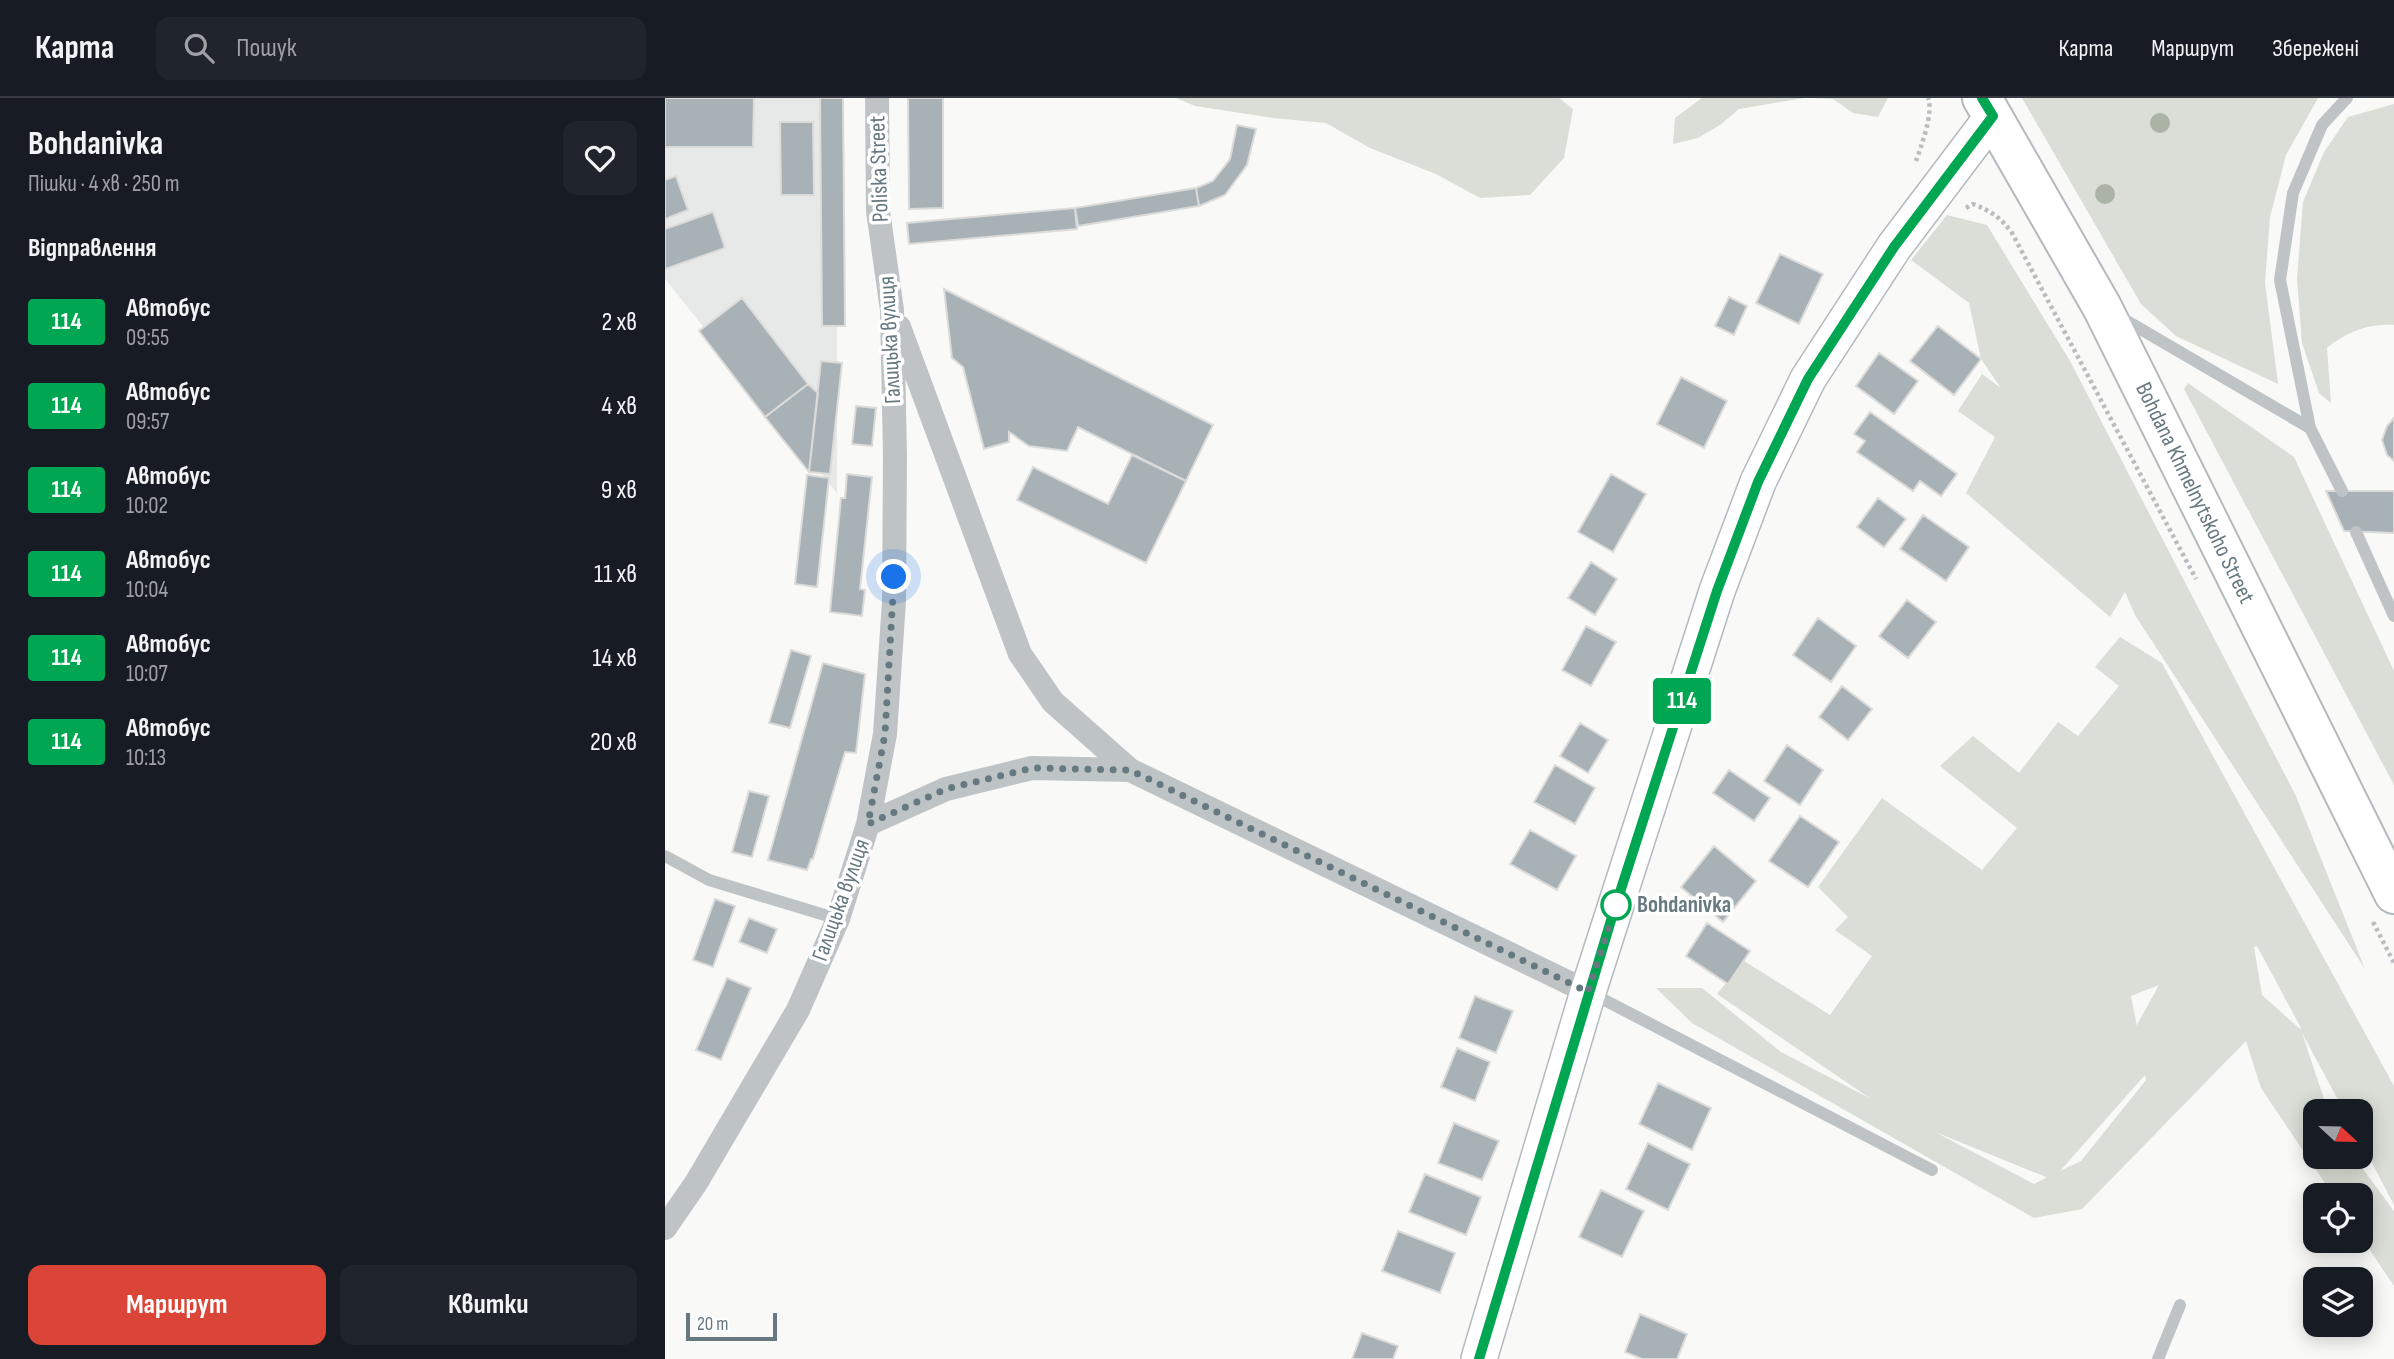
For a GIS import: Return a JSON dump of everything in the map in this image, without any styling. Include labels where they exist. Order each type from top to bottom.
[{"type":"highway","name":"Bohdana Khmelnytskoho Street","points":[[1987,107],[2102,307],[2382,905]]},
{"type":"street","name":"Poliska Street","points":[[877,98],[878,211],[881,240]]},
{"type":"street","points":[[1479,1359],[1588,992],[1717,591],[1758,482],[1808,379],[1987,107]]},
{"type":"street","name":"Галицька вулиця","points":[[665,1228],[696,1183],[798,1010],[838,919],[868,824],[885,734],[894,601],[892,310],[881,240]]},
{"type":"street","points":[[892,310],[1020,654],[1053,702],[1130,770],[1588,992]]},
{"type":"street","points":[[868,824],[946,789],[1032,768],[1130,770]]},
{"type":"lane","points":[[2342,491],[2310,428],[2280,280],[2293,193],[2322,125],[2347,98]]},
{"type":"lane","points":[[2102,307],[2310,428]]},
{"type":"lane","points":[[2356,532],[2394,616]]},
{"type":"lane","points":[[665,856],[709,880],[838,919]]},
{"type":"lane","points":[[1588,992],[1932,1170]]},
{"type":"lane","points":[[2158,1359],[2180,1305]]},
{"type":"path","points":[[1957,212],[1973,204],[2002,219],[2012,233],[2201,588]]},
{"type":"path","points":[[2382,905],[2394,963]]},
{"type":"shaded area","points":[[665,98],[837,98],[837,493],[665,279]]},
{"type":"shaded area","points":[[1176,98],[1559,98],[1573,109],[1564,158],[1530,195],[1480,198],[1436,174],[1370,148],[1326,123],[1195,106]]},
{"type":"shaded area","points":[[1702,98],[1804,98],[1739,109],[1698,138],[1673,144],[1675,118]]},
{"type":"shaded area","points":[[1812,98],[1888,98],[1878,117],[1853,113],[1833,99]]},
{"type":"shaded area","points":[[2022,98],[2318,98],[2286,155],[2270,217],[2265,283],[2278,384],[2176,336],[2141,304]]},
{"type":"shaded area","points":[[2394,104],[2394,325],[2358,330],[2327,348],[2331,403],[2319,393],[2302,343],[2297,279],[2303,202],[2324,152],[2348,117]]},
{"type":"shaded area","points":[[1947,215],[1987,225],[2070,361],[2296,796],[2365,969],[2135,615],[2125,592],[2110,617],[1966,493],[1995,437],[1958,411],[1982,374],[2001,388],[1981,359],[1969,303],[1911,260]]},
{"type":"shaded area","points":[[2188,383],[2294,457],[2394,671],[2394,785],[2184,389]]},
{"type":"shaded area","points":[[2120,637],[2162,663],[2394,1086],[2394,1205],[2373,1165],[2373,1099],[2338,1099],[2302,1033],[2324,1099],[2303,1099],[2303,1150],[2261,1088],[2246,1041],[2082,1209],[2034,1218],[1692,1023],[1656,988],[1702,988],[1781,1052],[1871,1099],[1717,994],[1744,961],[1830,1015],[1872,956],[1835,930],[1848,917],[1818,887],[1882,798],[1982,870],[2017,828],[1940,766],[1973,736],[2019,773],[2058,722],[2078,736],[2119,686],[2095,667]],"holes":[[[2257,946],[2301,1028],[2300,1029],[2262,995],[2254,947]],[[2159,985],[2138,1023],[2137,1026],[2131,996]],[[2145,1075],[2146,1080],[2081,1161],[2060,1171]],[[1935,1132],[2046,1177],[2046,1178],[2034,1184]]]},
{"type":"shaded area","points":[[2316,1169],[2363,1169],[2394,1211],[2394,1286],[2372,1253],[2373,1183],[2325,1183]]},
{"type":"building","points":[[665,98],[754,98],[753,147],[665,147]]},
{"type":"building","points":[[820,98],[843,98],[845,326],[822,326]]},
{"type":"building","points":[[908,98],[943,98],[943,208],[909,209]]},
{"type":"building","points":[[780,122],[813,122],[814,195],[781,195]]},
{"type":"building","points":[[1237,125],[1256,129],[1247,165],[1225,195],[1199,206],[1196,188],[1213,181],[1230,159]]},
{"type":"building","points":[[676,176],[688,210],[665,219],[665,180]]},
{"type":"building","points":[[1196,188],[1199,206],[1078,226],[1075,208]]},
{"type":"building","points":[[1075,208],[1077,229],[909,244],[907,223]]},
{"type":"building","points":[[713,212],[725,248],[665,269],[665,229]]},
{"type":"building","points":[[1780,254],[1823,274],[1799,324],[1756,303]]},
{"type":"building","points":[[944,289],[1213,425],[1186,481],[1078,427],[1067,451],[1029,446],[1009,432],[1009,442],[984,449],[963,367],[952,358]]},
{"type":"building","points":[[1729,297],[1747,306],[1734,335],[1715,326]]},
{"type":"building","points":[[742,298],[808,384],[765,417],[699,331]]},
{"type":"building","points":[[1938,326],[1981,359],[1954,395],[1910,361]]},
{"type":"building","points":[[1879,353],[1918,381],[1894,414],[1856,386]]},
{"type":"building","points":[[821,361],[842,363],[830,474],[809,472]]},
{"type":"building","points":[[1681,377],[1727,401],[1704,448],[1657,424]]},
{"type":"building","points":[[808,384],[818,393],[809,472],[765,417]]},
{"type":"building","points":[[856,406],[876,408],[872,446],[852,444]]},
{"type":"building","points":[[1870,412],[1957,474],[1941,496],[1920,481],[1913,491],[1857,452],[1865,441],[1854,434]]},
{"type":"building","points":[[2394,418],[2394,461],[2387,455],[2382,440],[2387,426]]},
{"type":"building","points":[[1132,455],[1186,481],[1146,563],[1017,500],[1033,467],[1108,504]]},
{"type":"building","points":[[847,474],[872,477],[860,589],[865,590],[862,616],[830,612],[841,498],[845,498]]},
{"type":"building","points":[[1611,474],[1646,494],[1613,552],[1578,532]]},
{"type":"building","points":[[807,475],[829,478],[817,587],[795,584]]},
{"type":"building","points":[[2326,491],[2394,491],[2394,533],[2344,531]]},
{"type":"building","points":[[1878,498],[1906,519],[1884,547],[1857,527]]},
{"type":"building","points":[[1923,515],[1969,547],[1946,581],[1900,549]]},
{"type":"building","points":[[1591,562],[1617,579],[1595,615],[1568,598]]},
{"type":"building","points":[[1907,600],[1936,622],[1908,658],[1879,636]]},
{"type":"building","points":[[1818,618],[1856,646],[1831,682],[1793,655]]},
{"type":"building","points":[[1586,626],[1616,642],[1591,686],[1562,670]]},
{"type":"building","points":[[791,650],[811,656],[790,728],[769,723]]},
{"type":"building","points":[[823,663],[865,674],[856,753],[845,752],[813,859],[807,870],[768,860]]},
{"type":"building","points":[[1842,686],[1872,709],[1848,740],[1819,717]]},
{"type":"building","points":[[1580,723],[1608,740],[1588,773],[1560,756]]},
{"type":"building","points":[[1787,745],[1823,770],[1800,805],[1764,781]]},
{"type":"building","points":[[1555,765],[1595,788],[1575,824],[1534,802]]},
{"type":"building","points":[[1729,770],[1770,798],[1754,821],[1713,793]]},
{"type":"building","points":[[749,791],[769,796],[752,857],[732,852]]},
{"type":"building","points":[[1800,816],[1839,842],[1808,887],[1769,861]]},
{"type":"building","points":[[1530,830],[1576,856],[1557,890],[1510,864]]},
{"type":"building","points":[[1714,846],[1756,881],[1723,922],[1681,887]]},
{"type":"building","points":[[715,899],[735,906],[713,967],[693,960]]},
{"type":"building","points":[[749,918],[777,929],[767,953],[739,942]]},
{"type":"building","points":[[1707,923],[1750,951],[1728,984],[1686,956]]},
{"type":"building","points":[[727,978],[751,988],[721,1060],[696,1050]]},
{"type":"building","points":[[1475,996],[1513,1011],[1496,1053],[1459,1038]]},
{"type":"building","points":[[1457,1048],[1490,1062],[1475,1101],[1441,1087]]},
{"type":"building","points":[[1658,1083],[1711,1108],[1692,1150],[1639,1124]]},
{"type":"building","points":[[1454,1123],[1499,1141],[1482,1180],[1438,1163]]},
{"type":"building","points":[[1648,1143],[1690,1164],[1668,1210],[1626,1189]]},
{"type":"building","points":[[1425,1174],[1481,1197],[1466,1235],[1409,1212]]},
{"type":"building","points":[[1601,1190],[1644,1211],[1622,1257],[1579,1237]]},
{"type":"building","points":[[1398,1231],[1455,1253],[1440,1293],[1382,1271]]},
{"type":"building","points":[[1640,1314],[1687,1334],[1677,1359],[1642,1359],[1625,1352]]},
{"type":"building","points":[[1362,1333],[1398,1346],[1393,1359],[1352,1359]]},
{"type":"bus line","name":"114","points":[[1479,1359],[1588,992],[1717,591],[1758,482],[1808,379],[1894,247],[1993,116],[1982,98]]},
{"type":"place","name":"Bohdanivka","points":[[1616,905]]},
{"type":"route","points":[[894,577],[885,734],[868,824],[946,789],[1032,768],[1130,770],[1588,992],[1616,905]]}]
